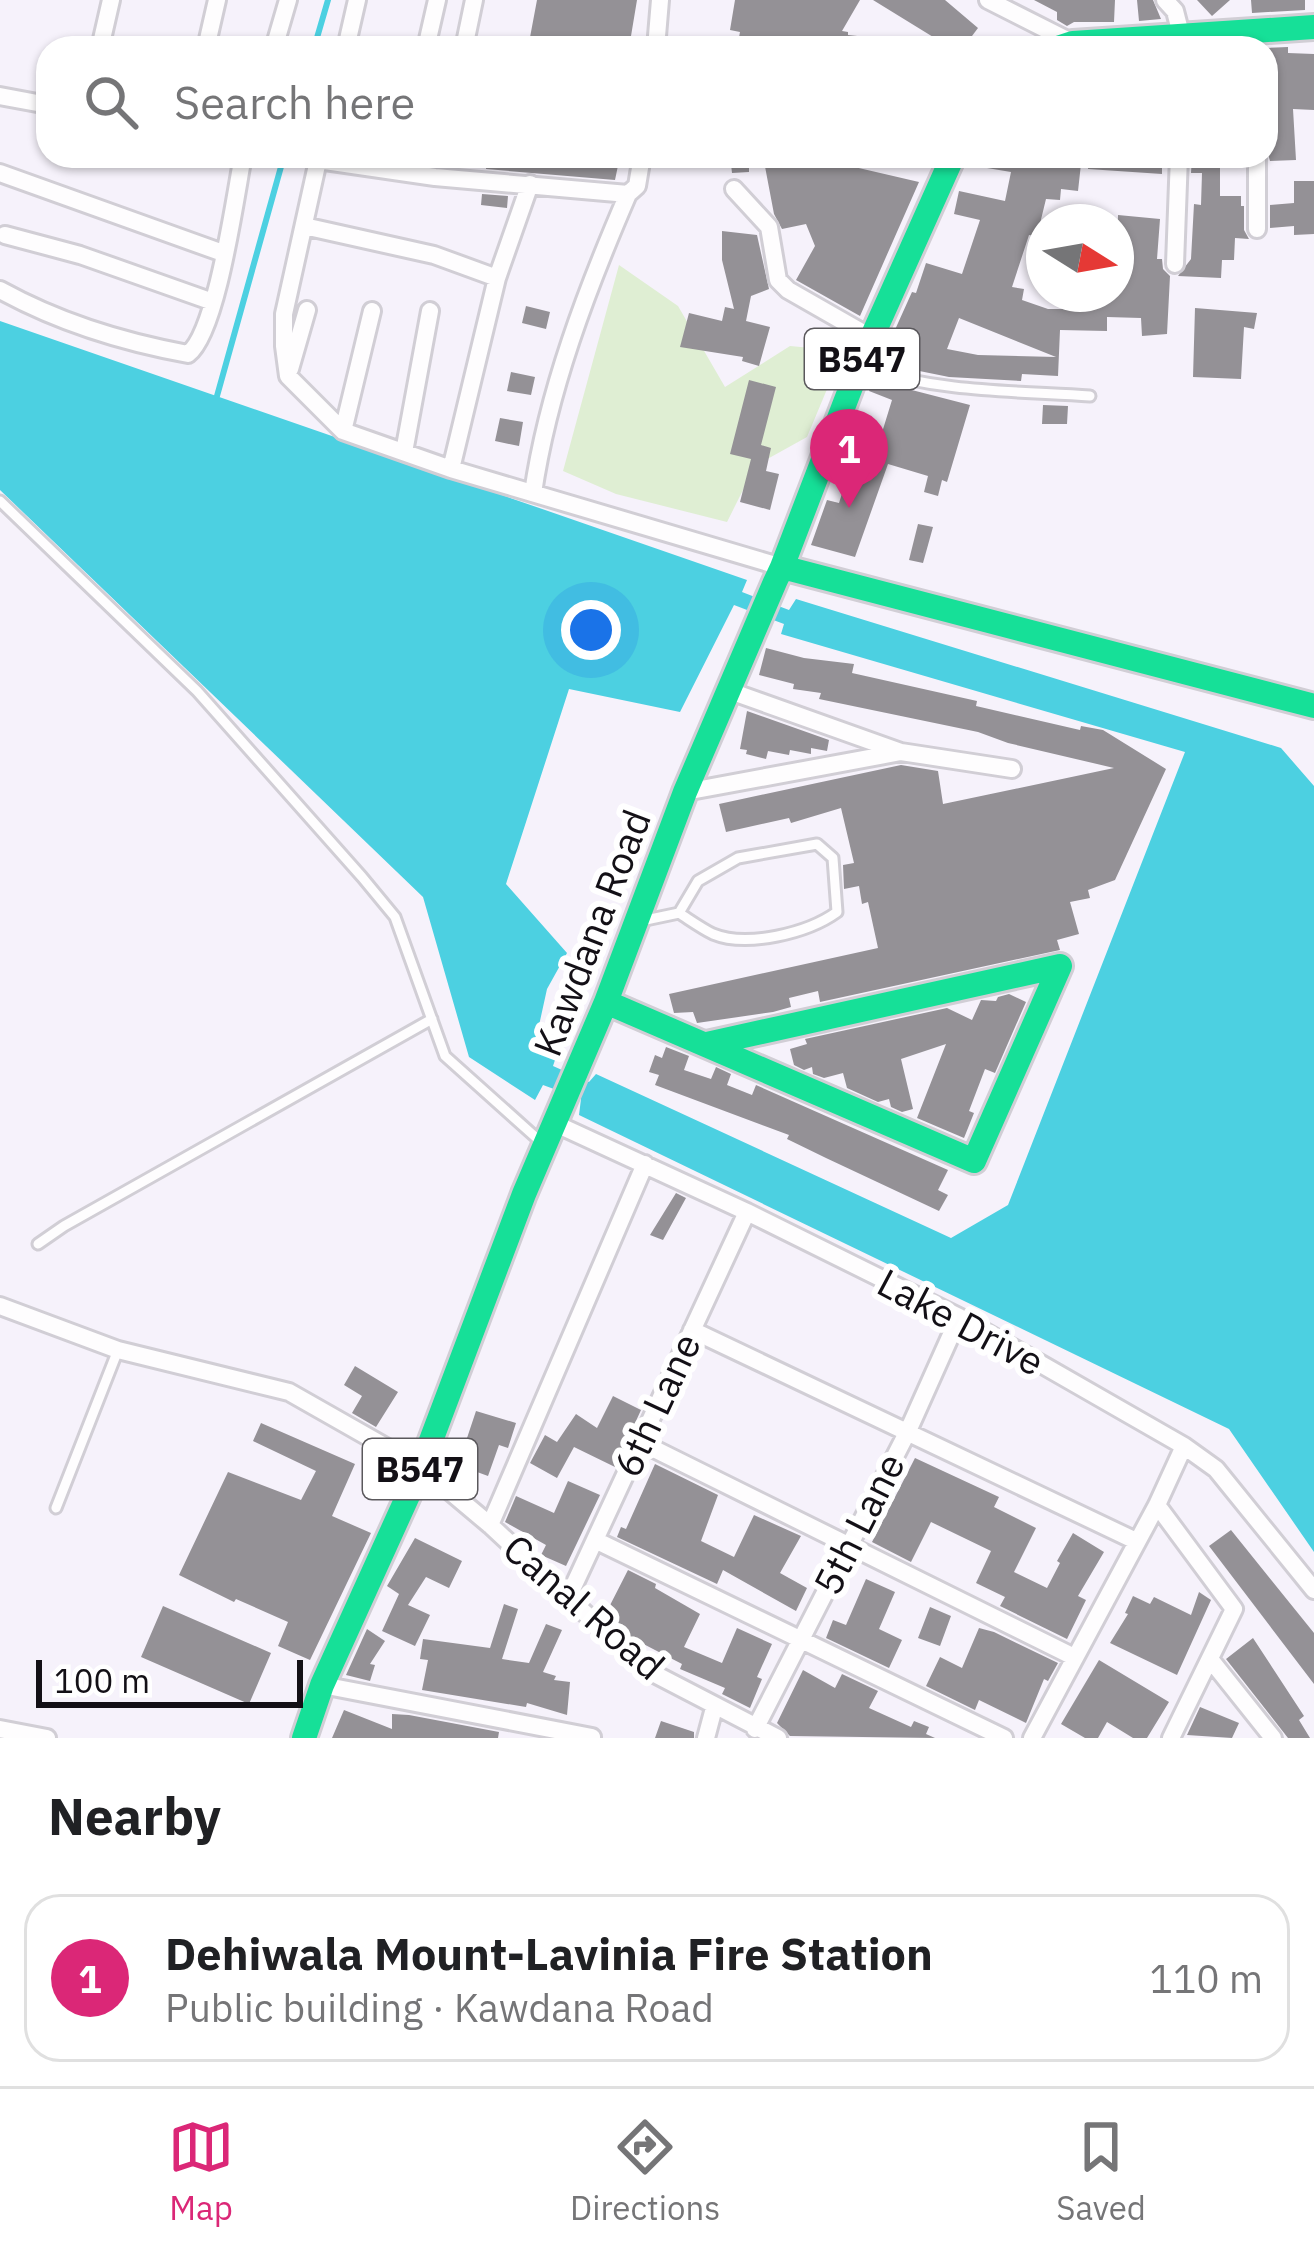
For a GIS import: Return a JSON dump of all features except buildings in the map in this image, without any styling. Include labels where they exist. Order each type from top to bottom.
[{"type":"main road","points":[[1272,36],[1314,27]]},
{"type":"main road","name":"Kawdana Road","points":[[304,1738],[322,1685],[421,1467],[685,792],[779,574],[859,366],[947,168]]},
{"type":"main road","points":[[779,574],[1314,706]]},
{"type":"main road","points":[[606,1002],[974,1161],[1060,966],[706,1044]]},
{"type":"street","points":[[103,36],[111,0]]},
{"type":"street","points":[[209,36],[217,0]]},
{"type":"street","points":[[278,36],[288,0]]},
{"type":"street","points":[[349,36],[357,0]]},
{"type":"street","points":[[429,36],[437,0]]},
{"type":"street","points":[[466,36],[474,0]]},
{"type":"street","points":[[657,36],[661,0]]},
{"type":"street","points":[[988,0],[1049,36]]},
{"type":"street","points":[[1165,0],[1175,10],[1181,36]]},
{"type":"street","points":[[0,96],[36,103]]},
{"type":"street","points":[[0,290],[37,311],[140,345],[188,354],[200,345],[213,302],[241,168]]},
{"type":"street","points":[[317,168],[284,314],[288,376],[343,430],[779,574]]},
{"type":"street","points":[[380,168],[628,194]]},
{"type":"street","points":[[533,493],[540,446],[593,276],[628,194],[638,186],[640,168]]},
{"type":"street","points":[[1175,264],[1179,168]]},
{"type":"street","points":[[1257,168],[1257,229]]},
{"type":"street","points":[[0,173],[224,253]]},
{"type":"street","points":[[451,469],[497,278],[530,184]]},
{"type":"street","points":[[734,189],[769,227],[778,280],[872,338]]},
{"type":"street","points":[[304,226],[434,255],[497,278]]},
{"type":"street","points":[[5,235],[80,255],[213,302]]},
{"type":"street","points":[[288,376],[307,310]]},
{"type":"street","points":[[404,452],[430,310]]},
{"type":"street","points":[[343,430],[372,311]]},
{"type":"street","points":[[730,691],[902,752],[1012,770]]},
{"type":"street","points":[[685,792],[902,752]]},
{"type":"street","name":"Lake Drive","points":[[555,1124],[747,1212],[959,1318],[1184,1446],[1216,1469],[1314,1590]]},
{"type":"street","points":[[490,1525],[645,1164]]},
{"type":"street","name":"6th Lane","points":[[568,1598],[747,1212]]},
{"type":"street","name":"Canal Road","points":[[0,1306],[118,1350],[290,1392],[421,1467],[645,1669],[778,1738]]},
{"type":"street","name":"5th Lane","points":[[755,1729],[908,1430],[959,1318]]},
{"type":"street","points":[[692,1330],[1136,1541]]},
{"type":"street","points":[[638,1441],[1074,1657]]},
{"type":"street","points":[[1032,1738],[1184,1446]]},
{"type":"street","points":[[1157,1505],[1234,1609],[1171,1738]]},
{"type":"street","points":[[595,1540],[1004,1738]]},
{"type":"street","points":[[1210,1659],[1274,1738]]},
{"type":"street","points":[[322,1685],[592,1737]]},
{"type":"street","points":[[706,1738],[714,1708]]},
{"type":"street","points":[[0,1729],[47,1738]]},
{"type":"lane","points":[[859,366],[939,387],[1090,396]]},
{"type":"lane","points":[[0,501],[197,691],[395,917],[445,1056],[496,1106],[555,1124]]},
{"type":"lane","points":[[636,922],[679,913],[717,936],[770,938],[820,924],[836,912],[833,858],[817,844],[738,858],[698,880],[679,913]]},
{"type":"lane","points":[[38,1244],[432,1019]]},
{"type":"lane","points":[[56,1508],[118,1350]]},
{"type":"green space","points":[[619,265],[678,306],[725,387],[790,346],[843,351],[807,437],[755,466],[727,522],[616,494],[563,471]]},
{"type":"water","points":[[0,321],[747,580],[742,592],[789,610],[796,599],[1281,748],[1314,786],[1314,1552],[1229,1429],[579,1115],[581,1099],[543,1085],[535,1100],[469,1057],[423,897],[0,490]],"holes":[[[734,605],[784,624],[781,634],[1185,752],[1008,1205],[951,1238],[596,1074],[589,1082],[553,1066],[556,1057],[538,1030],[547,989],[567,953],[506,884],[569,689],[680,712]]]},
{"type":"waterway","points":[[318,36],[328,0]]},
{"type":"waterway","points":[[217,396],[281,168]]},
{"type":"traffic: fast","points":[[1178,36],[1314,27]]},
{"type":"traffic: fast","points":[[782,567],[859,366],[948,168]]},
{"type":"traffic: fast","points":[[775,582],[782,567],[1314,706]]},
{"type":"traffic: fast","points":[[304,1738],[322,1685],[421,1467],[524,1194],[775,582]]},
{"type":"traffic: fast","points":[[606,1002],[974,1161],[1060,966],[707,1044]]},
{"type":"place","name":"Dehiwala Mount-Lavinia Fire Station","points":[[849,508]]}]
